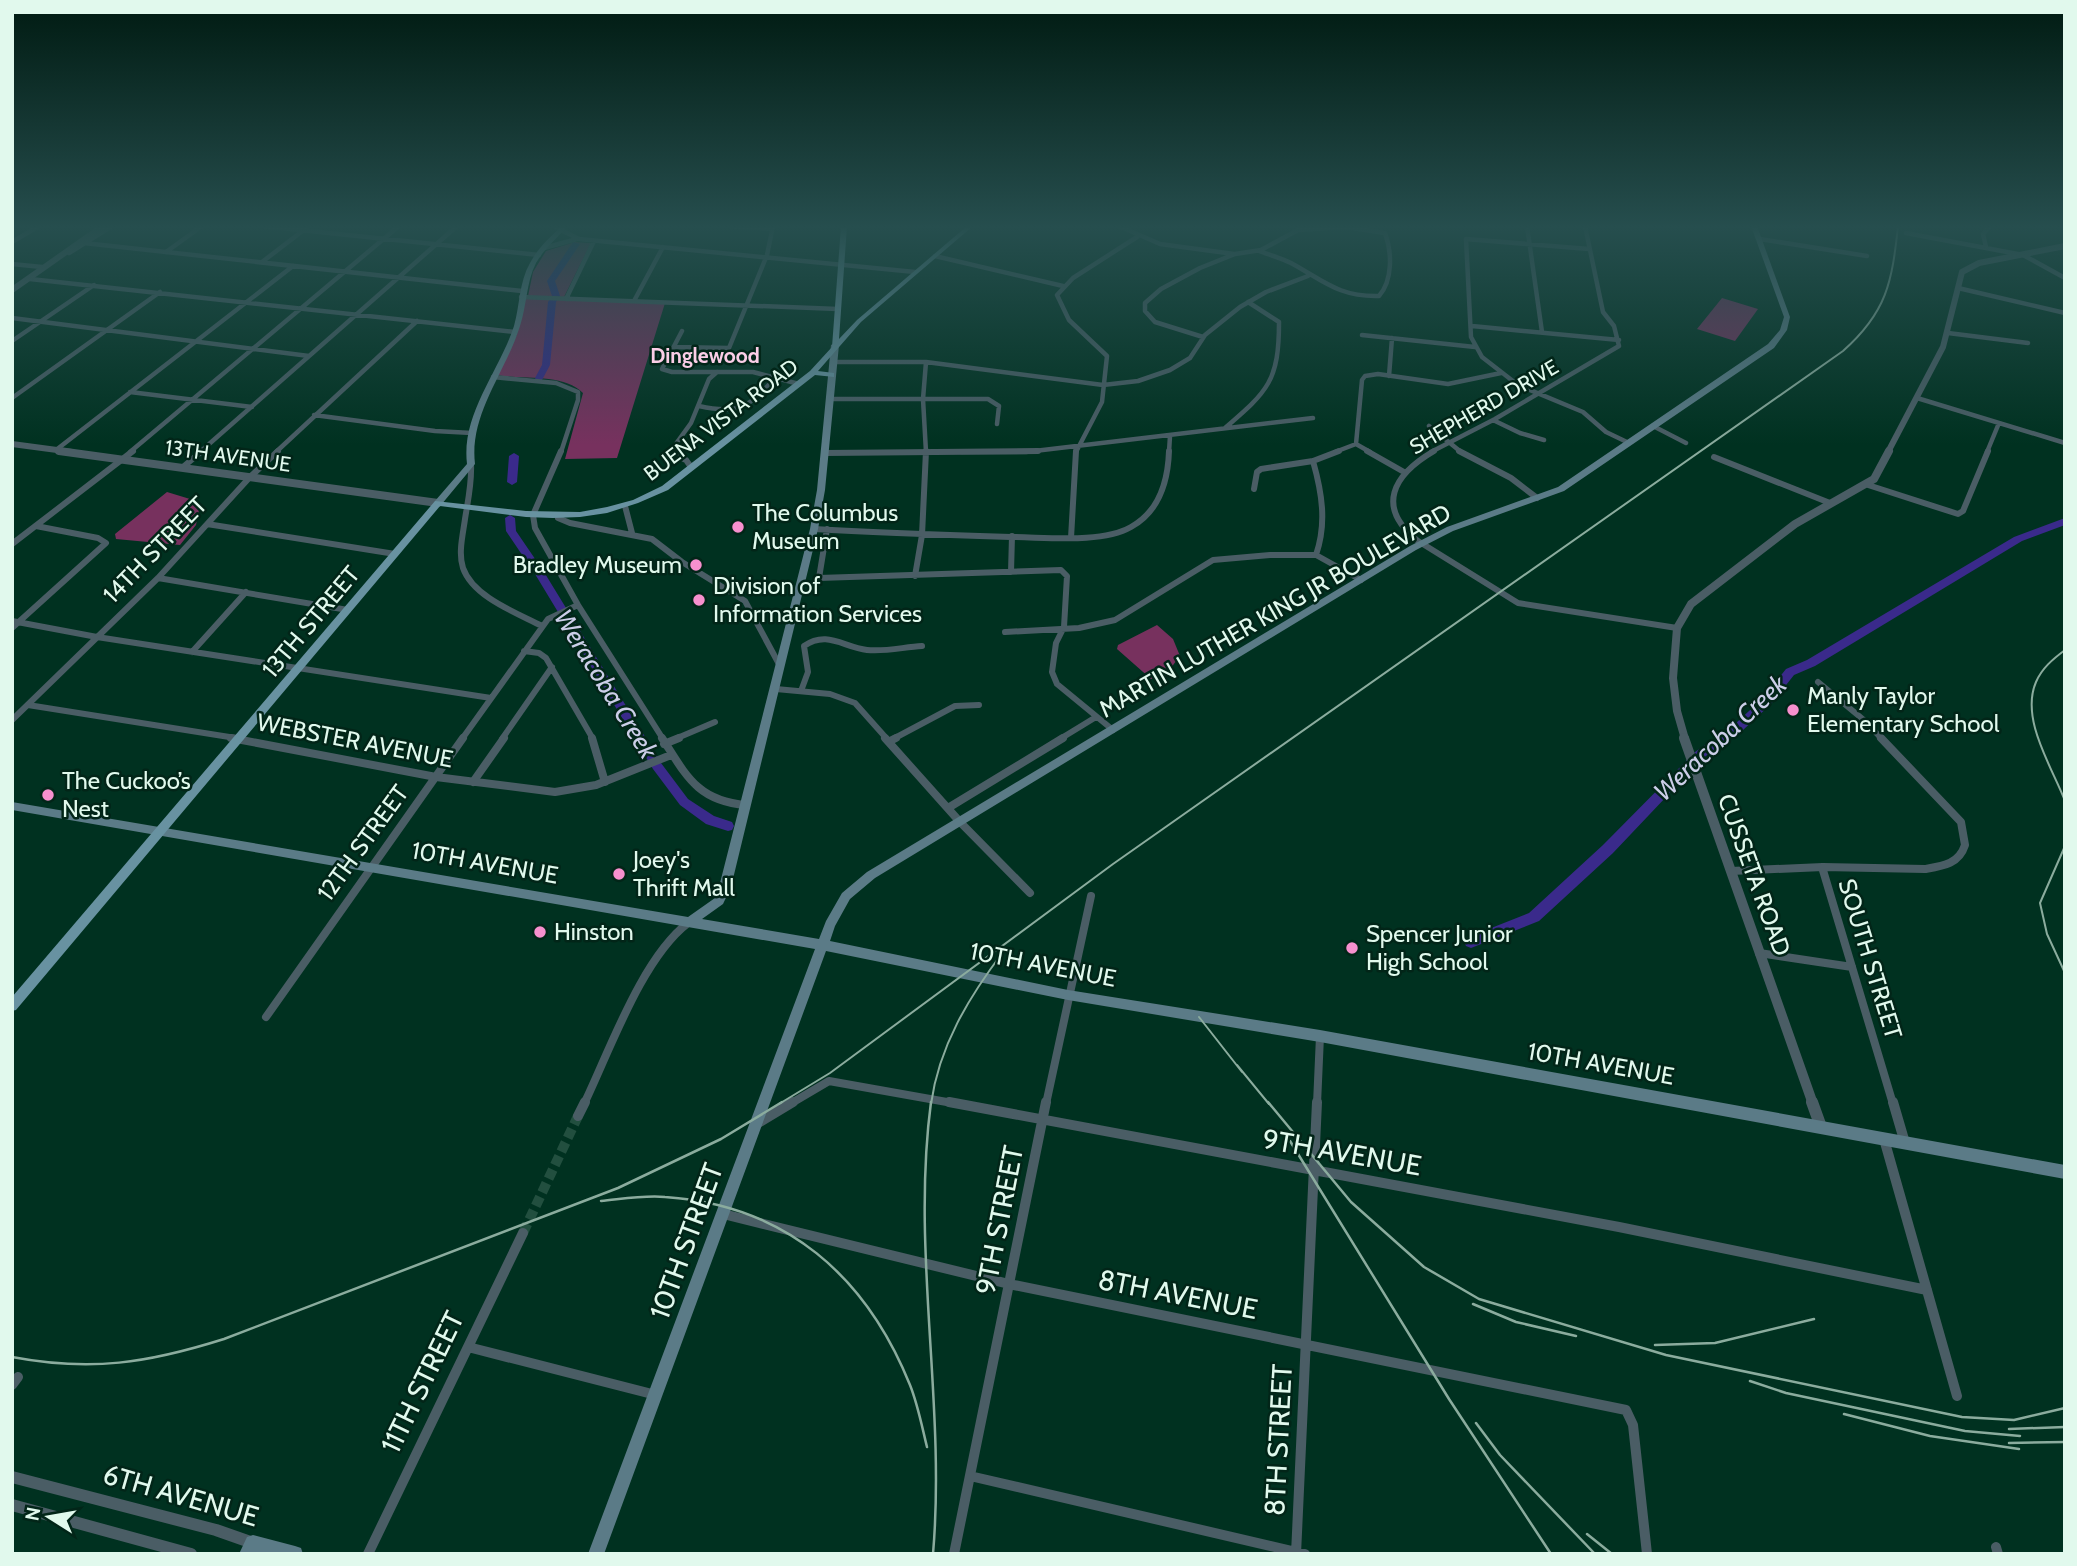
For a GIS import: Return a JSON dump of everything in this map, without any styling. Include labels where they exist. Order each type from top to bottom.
[{"type":"main road","points":[[471,464],[468,457],[472,433],[493,377],[514,332],[521,299]]},
{"type":"main road","points":[[688,923],[719,901],[725,887],[776,689],[814,529],[825,453],[839,299]]},
{"type":"main road","name":"BUENA VISTA ROAD","points":[[438,503],[558,517],[599,513],[625,506],[665,488],[813,373],[835,345],[885,299]]},
{"type":"main road","name":"MARTIN LUTHER KING JR BOULEVARD","points":[[824,946],[830,925],[846,896],[871,875],[1422,543],[1450,528],[1561,489],[1771,346],[1783,330],[1787,317],[1782,299]]},
{"type":"main road","points":[[813,373],[831,375]]},
{"type":"main road","name":"13TH STREET","points":[[12,1006],[471,464]]},
{"type":"main road","name":"10TH AVENUE","points":[[12,806],[824,946],[1068,995],[1320,1036],[2065,1172]]},
{"type":"main road","name":"10TH STREET","points":[[596,1554],[824,946]]},
{"type":"main road","name":"6TH AVENUE","points":[[250,1548],[295,1554]]},
{"type":"street","points":[[12,341],[73,299]]},
{"type":"street","points":[[12,398],[150,299]]},
{"type":"street","points":[[221,299],[514,332]]},
{"type":"street","points":[[57,450],[250,299]]},
{"type":"street","points":[[12,544],[122,459],[312,299]]},
{"type":"street","points":[[183,467],[374,299]]},
{"type":"street","points":[[589,299],[838,309]]},
{"type":"street","points":[[675,347],[713,350],[729,348],[748,299]]},
{"type":"street","points":[[1057,299],[1063,314],[1107,356],[1102,402],[1076,448],[1071,538]]},
{"type":"street","points":[[1149,299],[1145,303],[1145,311],[1156,322],[1203,337]]},
{"type":"street","points":[[832,362],[926,362],[1103,385],[1144,380],[1170,371],[1194,355],[1203,337],[1253,299]]},
{"type":"street","points":[[1470,299],[1475,347]]},
{"type":"street","points":[[1538,299],[1542,332]]},
{"type":"street","points":[[1472,326],[1619,340],[1614,326],[1604,312],[1601,299]]},
{"type":"street","points":[[1956,299],[1948,333],[1878,473],[1868,485],[1958,514],[1963,511],[1999,423]]},
{"type":"street","points":[[2005,299],[2065,313]]},
{"type":"street","points":[[1225,428],[1254,405],[1267,390],[1277,367],[1279,322],[1248,302]]},
{"type":"street","points":[[12,318],[309,356]]},
{"type":"street","name":"14TH STREET","points":[[12,720],[158,578],[250,477],[417,321]]},
{"type":"street","points":[[682,331],[662,369],[672,372],[753,372],[799,384]]},
{"type":"street","points":[[1948,333],[2028,342]]},
{"type":"street","points":[[1362,335],[1475,347],[1502,373],[1538,394],[1583,412],[1606,432],[1629,443]]},
{"type":"street","points":[[1389,376],[1392,338]]},
{"type":"street","name":"SHEPHERD DRIVE","points":[[1619,340],[1619,345],[1493,420],[1447,443],[1404,472],[1397,489],[1396,518],[1400,527],[1422,543],[1494,592],[1518,603],[1677,628]]},
{"type":"street","points":[[915,576],[922,535],[926,454],[923,399],[926,362]]},
{"type":"street","points":[[691,467],[686,460],[670,453],[691,423],[709,379],[717,372]]},
{"type":"street","points":[[1356,444],[1362,380],[1374,374],[1448,384],[1502,373]]},
{"type":"street","points":[[493,377],[556,383],[578,392],[578,400],[556,467],[533,515],[542,545],[671,755],[702,794],[722,803],[746,805]]},
{"type":"street","points":[[699,407],[724,411],[746,407],[775,378]]},
{"type":"street","points":[[130,392],[252,407]]},
{"type":"street","points":[[1917,398],[2065,443]]},
{"type":"street","points":[[830,399],[994,401],[999,406],[997,424]]},
{"type":"street","points":[[314,415],[435,431],[472,433]]},
{"type":"street","points":[[825,453],[998,454],[1076,448],[1313,418]]},
{"type":"street","points":[[1493,420],[1520,433],[1544,440]]},
{"type":"street","points":[[1429,426],[1447,443],[1508,475],[1537,498]]},
{"type":"street","points":[[1653,426],[1686,443]]},
{"type":"street","points":[[814,529],[922,535],[1071,538],[1118,534],[1149,514],[1168,478],[1170,436]]},
{"type":"street","name":"13TH AVENUE","points":[[12,444],[438,503]]},
{"type":"street","points":[[1254,489],[1261,469],[1313,461],[1356,444]]},
{"type":"street","points":[[1356,444],[1404,472]]},
{"type":"street","points":[[1714,457],[1830,503]]},
{"type":"street","points":[[1313,461],[1323,509],[1323,529],[1316,555]]},
{"type":"street","points":[[471,464],[472,477],[462,562],[470,580],[542,626]]},
{"type":"street","name":"CUSSETA ROAD","points":[[1821,1127],[1687,748],[1672,678],[1677,628],[1691,604],[1795,524],[1868,485]]},
{"type":"street","points":[[625,506],[632,533]]},
{"type":"street","points":[[558,517],[570,523],[652,539],[682,562],[745,601],[781,666]]},
{"type":"street","points":[[207,524],[395,554]]},
{"type":"street","points":[[12,628],[16,621],[106,543],[98,538],[36,526]]},
{"type":"street","points":[[827,530],[819,578],[1061,570],[1067,576],[1065,627],[1056,643],[1052,671],[1056,684],[1113,730]]},
{"type":"street","points":[[1011,572],[1012,537]]},
{"type":"street","points":[[1005,632],[1079,628],[1115,620],[1213,559],[1316,555],[1361,580]]},
{"type":"street","points":[[158,578],[348,610]]},
{"type":"street","points":[[192,652],[246,592]]},
{"type":"street","name":"12TH STREET","points":[[266,1017],[542,626],[557,614],[578,605]]},
{"type":"street","points":[[16,621],[97,637],[491,698]]},
{"type":"street","points":[[801,691],[808,672],[804,646],[811,640],[834,638],[865,650],[922,646]]},
{"type":"street","points":[[524,651],[539,653],[552,667],[596,744],[605,782]]},
{"type":"street","points":[[473,782],[552,667]]},
{"type":"street","name":"SOUTH STREET","points":[[1818,682],[1866,721],[1961,822],[1966,838],[1963,853],[1943,866],[1822,867],[1905,1143]]},
{"type":"street","points":[[776,689],[830,694],[855,704],[960,822],[1030,893]]},
{"type":"street","name":"WEBSTER AVENUE","points":[[28,705],[240,739],[436,777],[555,792],[605,782],[671,755]]},
{"type":"street","points":[[890,741],[955,706],[979,705]]},
{"type":"street","points":[[948,808],[1096,717]]},
{"type":"street","points":[[664,744],[715,722]]},
{"type":"street","points":[[1731,871],[1822,867]]},
{"type":"street","name":"9TH STREET","points":[[954,1554],[1042,1119],[1091,896]]},
{"type":"street","points":[[578,1116],[651,963],[671,936],[688,923]]},
{"type":"street","points":[[1759,953],[1852,967]]},
{"type":"street","name":"8TH STREET","points":[[1299,1553],[1312,1170],[1320,1036]]},
{"type":"street","name":"9TH AVENUE","points":[[758,1124],[829,1081],[931,1097],[1619,1227],[1927,1290]]},
{"type":"street","points":[[1884,1139],[1957,1396]]},
{"type":"street","name":"8TH AVENUE","points":[[723,1213],[1009,1284],[1626,1410],[1633,1425],[1647,1554]]},
{"type":"street","name":"11TH STREET","points":[[368,1554],[523,1233]]},
{"type":"street","points":[[468,1347],[657,1395]]},
{"type":"street","points":[[970,1476],[1299,1553]]},
{"type":"street","name":"6TH AVENUE","points":[[12,1477],[216,1530],[250,1548]]},
{"type":"street","points":[[12,1505],[191,1554]]},
{"type":"shaded area","points":[[524,299],[665,303],[617,458],[565,459],[583,393],[575,387],[554,380],[497,375],[517,334]]},
{"type":"shaded area","points":[[1721,299],[1758,309],[1735,341],[1697,329]]},
{"type":"shaded area","points":[[167,492],[190,499],[199,510],[196,525],[180,545],[116,539],[115,534]]},
{"type":"shaded area","points":[[1157,625],[1173,639],[1180,656],[1170,669],[1151,679],[1117,649],[1118,645]]},
{"type":"waterway","name":"Weracoba Creek","points":[[539,378],[546,365],[554,299]]},
{"type":"waterway","name":"Weracoba Creek","points":[[512,482],[514,456]]},
{"type":"waterway","name":"Weracoba Creek","points":[[510,518],[511,531],[539,572],[657,766],[684,802],[710,820],[728,826]]},
{"type":"waterway","name":"Weracoba Creek","points":[[1471,942],[1534,917],[1608,849],[1699,755],[1739,727],[1767,701],[1790,672],[1811,663],[2018,539],[2065,521]]},
{"type":"tunnel","points":[[523,1233],[578,1116]]},
{"type":"railway","points":[[779,1104],[830,1073],[1113,864],[1843,351],[1869,323],[1883,299]]},
{"type":"railway","points":[[2065,650],[2048,664],[2038,677],[2032,696],[2032,711],[2040,743],[2065,801]]},
{"type":"railway","points":[[2065,846],[2040,903],[2047,934],[2065,973]]},
{"type":"railway","points":[[931,1104],[948,1042],[967,1005],[1003,952]]},
{"type":"railway","points":[[1199,1017],[1242,1072]]},
{"type":"railway","points":[[1237,1065],[1269,1104]]},
{"type":"railway","points":[[12,1357],[68,1364],[119,1363],[170,1354],[224,1339],[618,1188],[721,1139],[782,1102]]},
{"type":"railway","points":[[931,1102],[925,1215],[935,1441],[933,1554]]},
{"type":"railway","points":[[1268,1102],[1351,1202],[1424,1267],[1479,1299],[1666,1355],[1962,1417],[2014,1420],[2065,1408]]},
{"type":"railway","points":[[1290,1141],[1449,1399],[1551,1554]]},
{"type":"railway","points":[[601,1201],[657,1197],[708,1203],[748,1214],[784,1231],[816,1253],[845,1280],[870,1311],[892,1346],[913,1393],[927,1447]]},
{"type":"railway","points":[[1473,1304],[1516,1322],[1576,1336]]},
{"type":"railway","points":[[1655,1345],[1715,1343],[1814,1319]]},
{"type":"railway","points":[[1750,1381],[1786,1393],[1965,1431],[2020,1436]]},
{"type":"railway","points":[[1844,1414],[1930,1436],[2019,1449]]},
{"type":"railway","points":[[1476,1423],[1500,1455],[1595,1554]]},
{"type":"railway","points":[[2009,1429],[2065,1427]]},
{"type":"railway","points":[[2009,1443],[2065,1442]]},
{"type":"railway","points":[[1587,1534],[1612,1554]]},
{"type":"place","name":"The Columbus Museum","points":[[738,527]]},
{"type":"place","name":"Bradley Museum","points":[[696,565]]},
{"type":"place","name":"Division of Information Services","points":[[699,600]]},
{"type":"place","name":"Manly Taylor Elementary School","points":[[1793,710]]},
{"type":"place","name":"The Cuckoo’s Nest","points":[[48,795]]},
{"type":"place","name":"Joey's Thrift Mall","points":[[619,874]]},
{"type":"place","name":"Hinston","points":[[540,932]]},
{"type":"place","name":"Spencer Junior High School","points":[[1352,948]]},
{"type":"district","name":"Dinglewood","points":[[705,356]]}]
